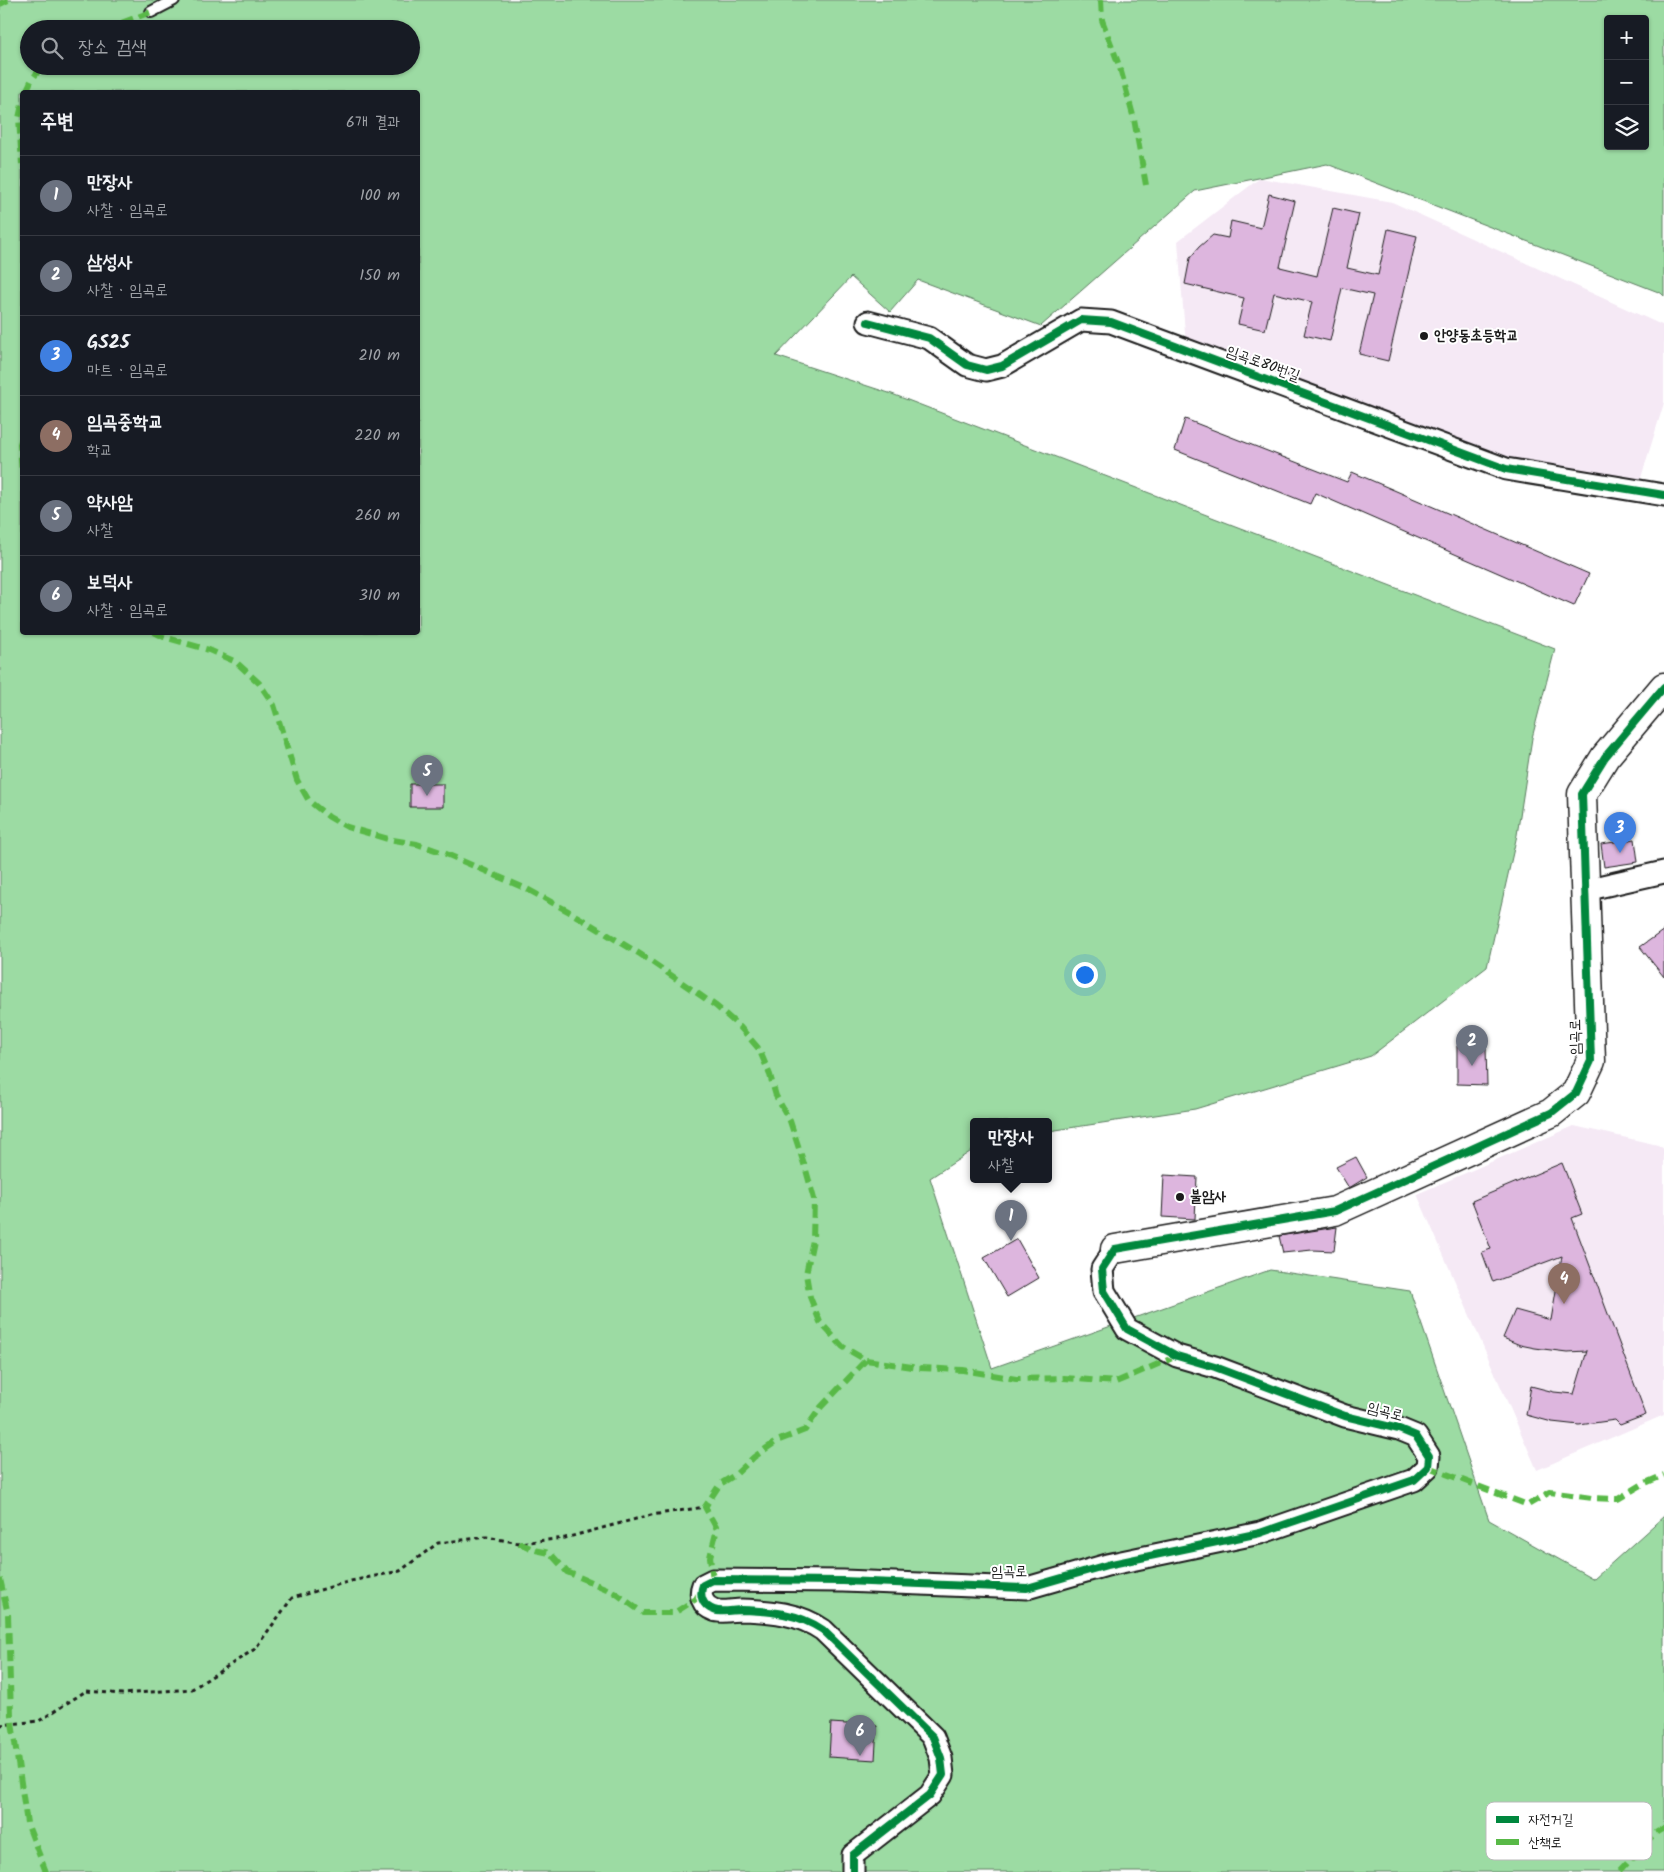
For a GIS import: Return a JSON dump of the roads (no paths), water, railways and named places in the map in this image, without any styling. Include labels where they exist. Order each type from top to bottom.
[{"type":"street","name":"임곡로80번길","points":[[868,322],[929,338],[967,365],[986,370],[1002,366],[1081,320],[1110,322],[1506,469],[1664,496]]},
{"type":"street","name":"임곡로","points":[[853,1872],[853,1855],[930,1795],[943,1774],[941,1758],[933,1737],[823,1630],[810,1621],[796,1616],[747,1610],[714,1610],[703,1602],[700,1592],[703,1585],[713,1580],[843,1580],[1027,1588],[1108,1565],[1260,1532],[1414,1480],[1428,1467],[1429,1456],[1416,1436],[1400,1429],[1345,1416],[1215,1366],[1177,1356],[1127,1329],[1104,1291],[1102,1269],[1115,1249],[1335,1211],[1551,1113],[1576,1093],[1591,1061],[1582,794],[1605,757],[1664,687]]},
{"type":"street","points":[[1585,890],[1664,872]]},
{"type":"lane","points":[[151,12],[174,0]]},
{"type":"place","name":"안양동초등학교","points":[[1424,336]]},
{"type":"place","name":"약사암","points":[[427,796]]},
{"type":"place","name":"GS25","points":[[1620,853]]},
{"type":"place","name":"삼성사","points":[[1472,1066]]},
{"type":"place","name":"불암사","points":[[1180,1197]]},
{"type":"place","name":"만장사","points":[[1011,1241]]},
{"type":"place","name":"임곡중학교","points":[[1564,1304]]},
{"type":"place","name":"보덕사","points":[[860,1756]]}]
